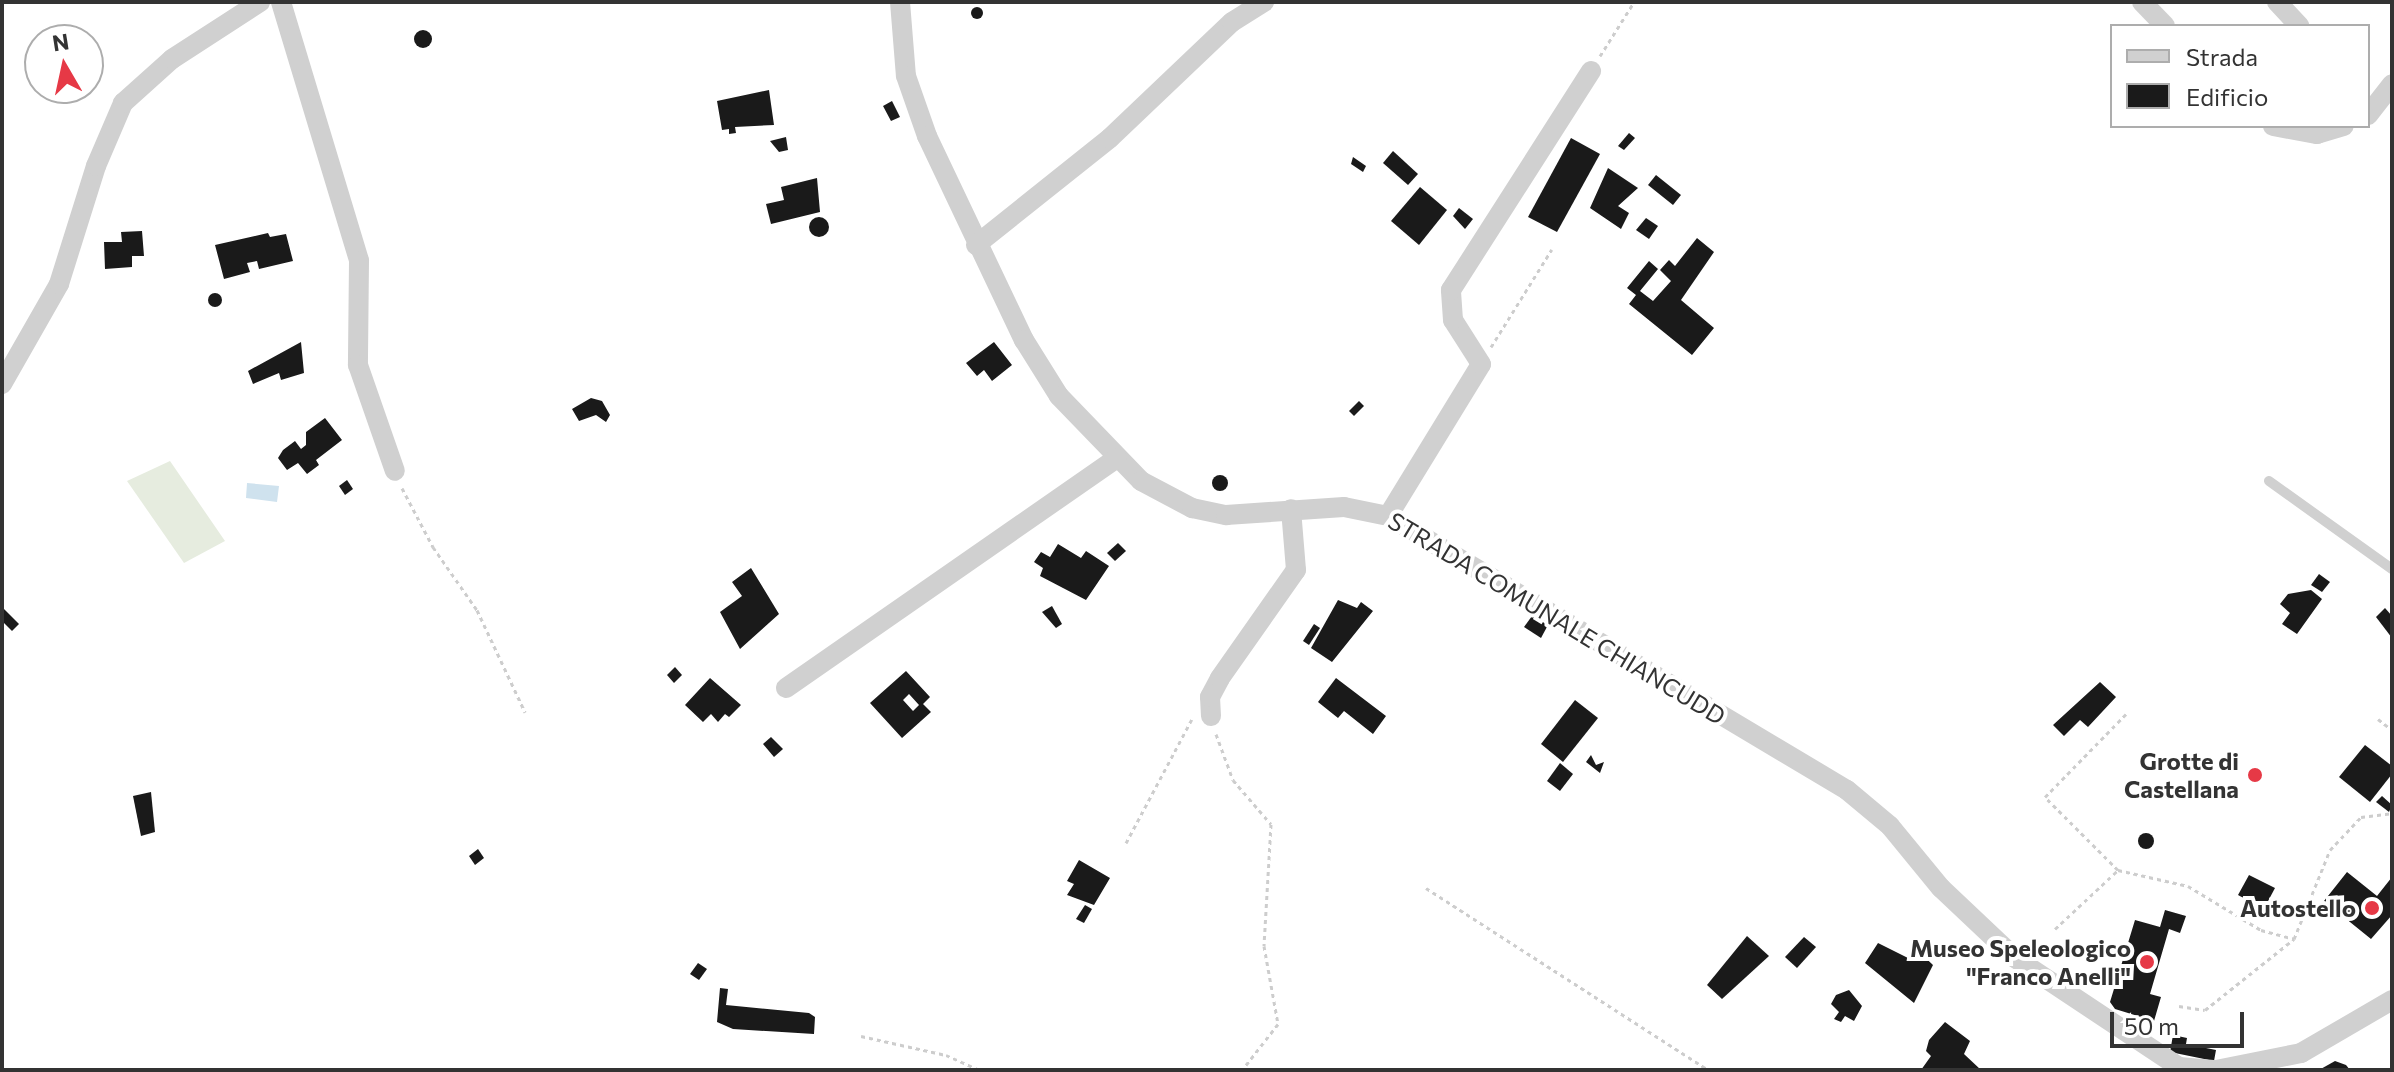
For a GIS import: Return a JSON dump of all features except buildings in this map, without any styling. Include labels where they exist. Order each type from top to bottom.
[{"type":"street","points":[[2,384],[59,284],[96,166],[123,103],[172,59],[260,2]]},
{"type":"street","points":[[281,2],[359,261],[358,365],[395,471]]},
{"type":"street","name":"STRADA COMUNALE CHIANCUDD","points":[[900,2],[906,76],[976,245],[1059,396],[1141,481],[1192,508],[1226,515],[1344,507],[1388,516],[1847,790],[1890,826],[1941,888],[2015,958],[2178,1069],[2216,1070],[2301,1053],[2392,1000]]},
{"type":"street","points":[[976,245],[1110,138],[1232,22],[1264,2]]},
{"type":"street","points":[[2142,2],[2163,24]]},
{"type":"street","points":[[2277,2],[2297,24]]},
{"type":"street","points":[[1388,516],[1481,364],[1453,320],[1451,290],[1591,71]]},
{"type":"street","points":[[2370,89],[2392,84],[2370,112]]},
{"type":"street","points":[[2284,128],[2317,134],[2337,128]]},
{"type":"street","points":[[786,688],[1117,458]]},
{"type":"street","points":[[1210,706],[1296,570],[1291,509]]},
{"type":"lane","points":[[2269,481],[2392,569]]},
{"type":"path","points":[[1591,71],[1634,2]]},
{"type":"path","points":[[1481,364],[1552,249]]},
{"type":"path","points":[[395,471],[433,547],[503,658],[525,712]]},
{"type":"path","points":[[1126,843],[1193,718],[1210,706],[1228,771],[1271,824],[1264,946],[1278,1024],[1242,1070]]},
{"type":"path","points":[[2126,714],[2045,797],[2118,870],[2188,886],[2261,930],[2294,939]]},
{"type":"path","points":[[2378,719],[2392,730]]},
{"type":"path","points":[[2179,1006],[2205,1010],[2294,939],[2330,850],[2361,817],[2392,813]]},
{"type":"path","points":[[2055,929],[2118,870]]},
{"type":"path","points":[[1426,888],[1708,1070]]},
{"type":"path","points":[[861,1036],[946,1055],[980,1070]]},
{"type":"shaded area","points":[[170,461],[225,541],[184,563],[127,481]]},
{"type":"water","points":[[247,483],[279,486],[277,502],[246,498]]},
{"type":"place","name":"Grotte di Castellana","points":[[2255,775]]},
{"type":"place","name":"Autostello","points":[[2372,908]]},
{"type":"place","name":"Museo Speleologico \"Franco Anelli\"","points":[[2147,962]]}]
